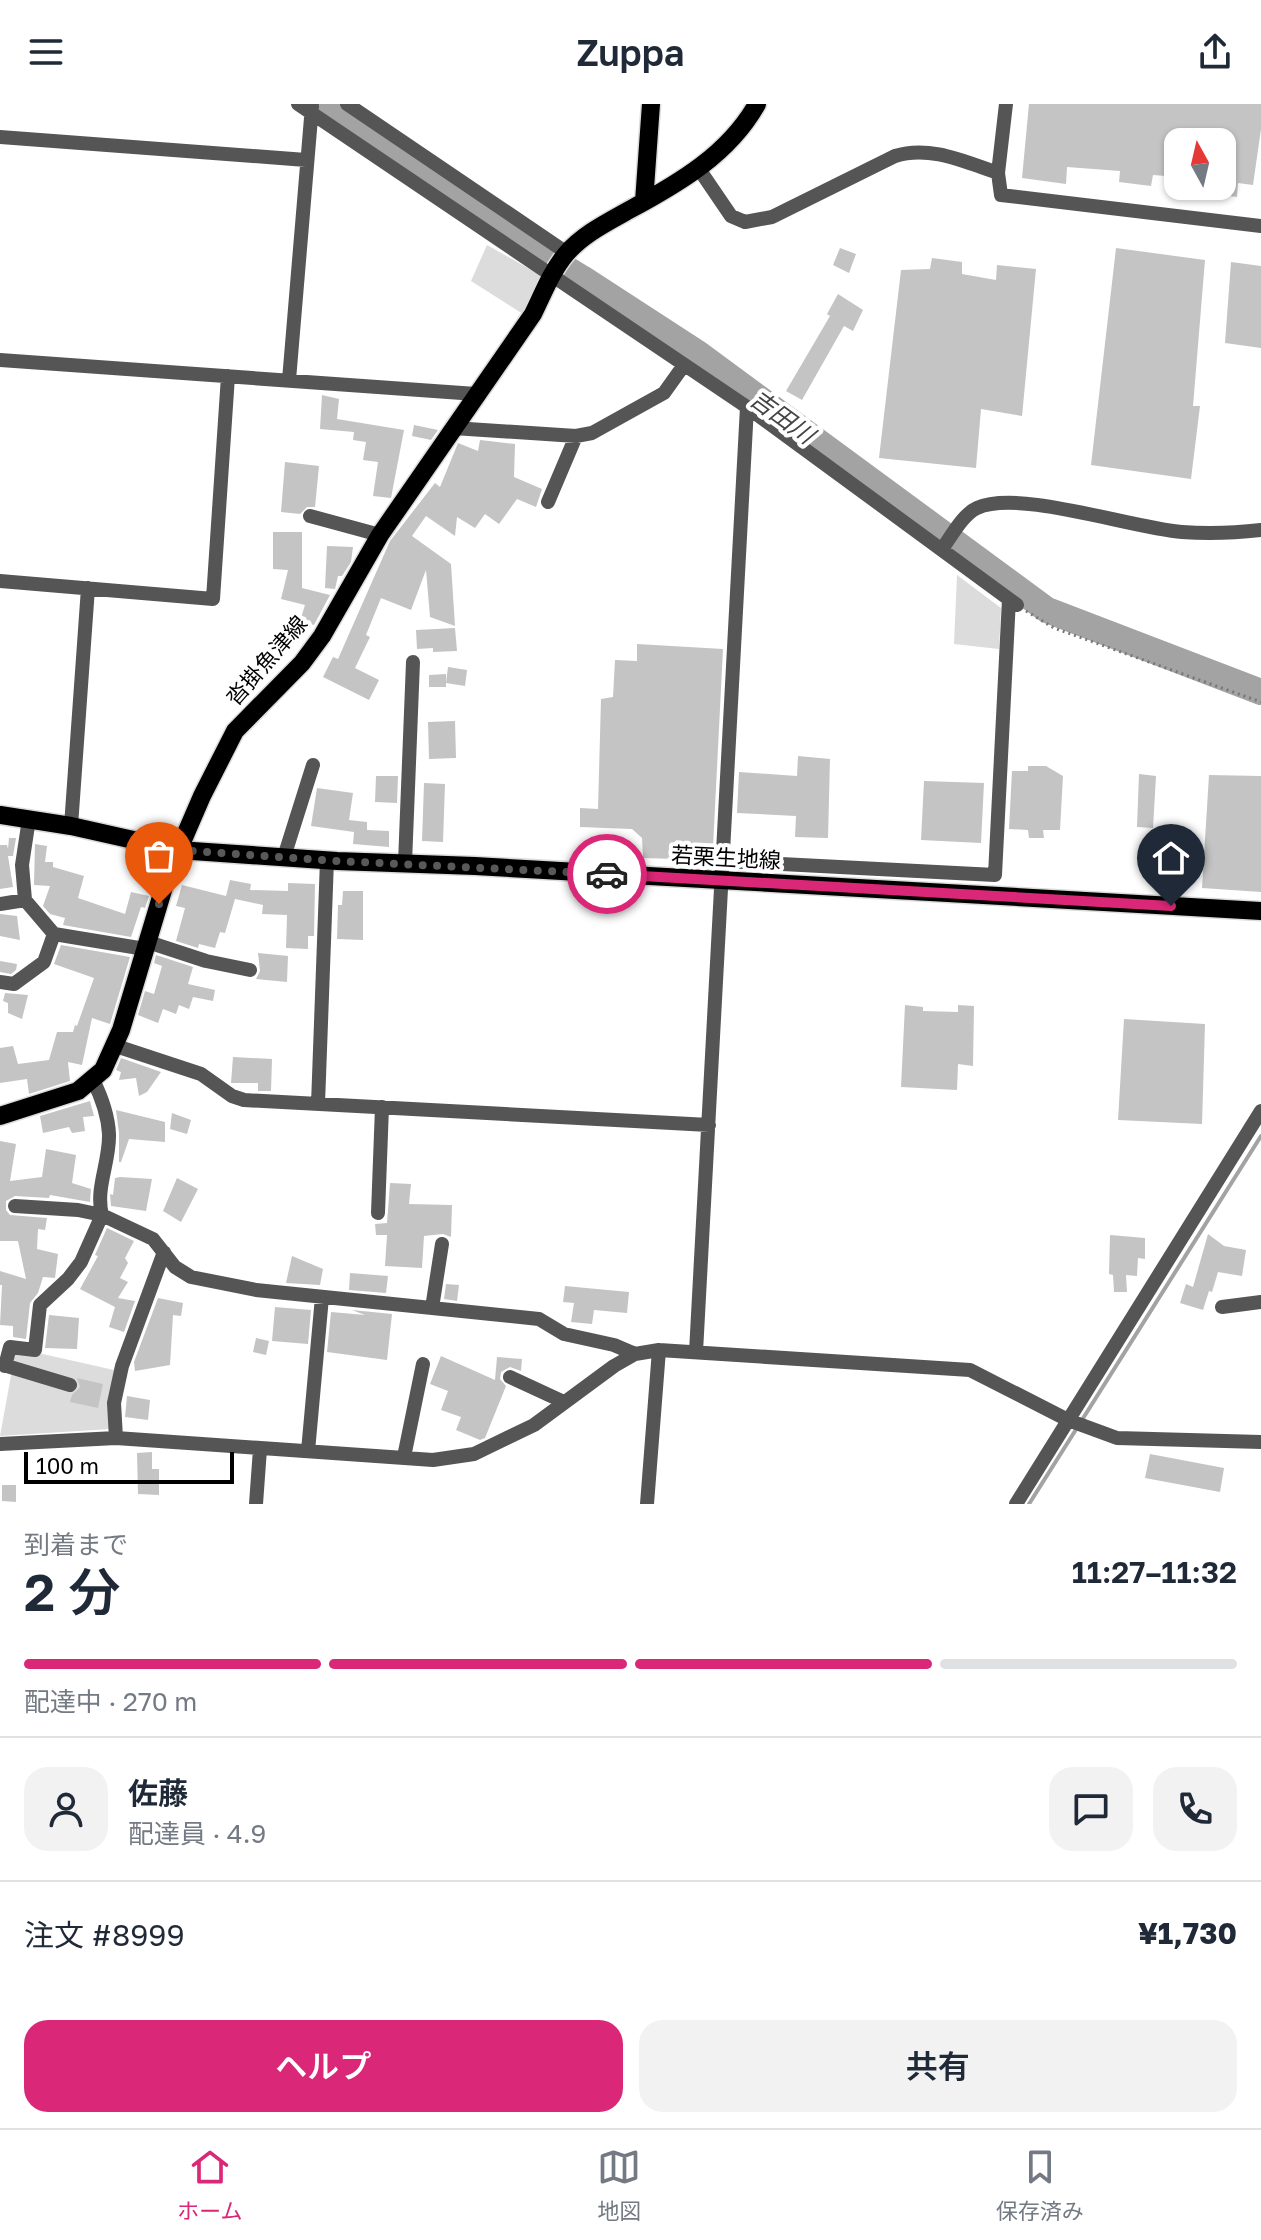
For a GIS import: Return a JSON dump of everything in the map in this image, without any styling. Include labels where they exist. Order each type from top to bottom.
[{"type":"main road","points":[[644,202],[651,104]]},
{"type":"main road","name":"沓掛魚津線","points":[[0,1116],[67,1095],[93,1080],[103,1070],[116,1046],[178,850],[235,731],[302,663],[322,636],[380,535],[533,314],[559,264],[592,231],[699,169],[725,145],[757,104]]},
{"type":"main road","name":"若栗生地線","points":[[0,815],[71,826],[178,850],[1261,911]]},
{"type":"street","points":[[347,104],[559,264],[684,365],[747,407],[1013,602],[995,875],[724,861]]},
{"type":"street","points":[[1006,104],[998,173],[1001,195],[1261,226]]},
{"type":"street","points":[[289,380],[308,107],[559,264]]},
{"type":"street","points":[[0,137],[306,160]]},
{"type":"street","points":[[699,169],[731,216],[745,222],[772,217],[895,156],[912,151],[932,152],[998,173]]},
{"type":"street","points":[[0,360],[476,394]]},
{"type":"street","points":[[453,428],[576,436],[592,433],[664,393],[684,365]]},
{"type":"street","points":[[0,581],[213,599],[228,376]]},
{"type":"street","points":[[696,1352],[747,407]]},
{"type":"street","points":[[548,502],[576,436]]},
{"type":"street","points":[[942,549],[973,509],[990,503],[1023,503],[1180,532],[1261,530]]},
{"type":"street","points":[[310,516],[380,535]]},
{"type":"street","points":[[71,826],[88,588]]},
{"type":"street","points":[[405,863],[413,662]]},
{"type":"street","points":[[284,857],[313,765]]},
{"type":"street","points":[[29,819],[22,865],[25,900],[54,934],[146,945],[250,970]]},
{"type":"street","points":[[318,1104],[327,860]]},
{"type":"street","points":[[0,904],[25,900]]},
{"type":"street","points":[[0,982],[14,984],[44,962],[54,934]]},
{"type":"street","points":[[116,1046],[201,1074],[232,1096],[244,1100],[709,1125]]},
{"type":"street","points":[[70,1385],[3,1365],[10,1347],[35,1350],[40,1305],[81,1262],[102,1215],[99,1201],[109,1136],[104,1102],[93,1080]]},
{"type":"street","points":[[378,1213],[382,1107]]},
{"type":"street","points":[[1016,1504],[1261,1111]]},
{"type":"street","points":[[15,1206],[78,1210],[102,1215],[153,1239],[175,1267],[191,1277],[256,1290],[539,1319],[564,1334],[614,1345],[635,1354]]},
{"type":"street","points":[[432,1308],[442,1244]]},
{"type":"street","points":[[116,1438],[114,1403],[122,1366],[164,1252]]},
{"type":"street","points":[[308,1451],[322,1297]]},
{"type":"street","points":[[1222,1307],[1261,1302]]},
{"type":"street","points":[[0,1444],[116,1438],[433,1460],[474,1454],[534,1425],[635,1354],[659,1350],[970,1370],[1068,1420],[1117,1438],[1261,1442]]},
{"type":"street","points":[[647,1504],[659,1350]]},
{"type":"street","points":[[404,1457],[423,1364]]},
{"type":"street","points":[[510,1377],[564,1402]]},
{"type":"street","points":[[256,1504],[260,1449]]},
{"type":"path","points":[[1013,602],[1054,628],[1261,702]]},
{"type":"shaded area","points":[[487,245],[542,276],[526,316],[471,281]]},
{"type":"shaded area","points":[[957,575],[1001,608],[999,649],[954,644]]},
{"type":"shaded area","points":[[16,1348],[114,1370],[110,1429],[0,1436]]},
{"type":"building","points":[[1029,104],[1261,104],[1261,129],[1253,185],[1238,183],[1237,197],[1236,128],[1164,128],[1164,176],[1153,175],[1151,186],[1119,182],[1120,171],[1067,167],[1066,184],[1022,178]]},
{"type":"building","points":[[840,248],[856,254],[849,273],[833,265]]},
{"type":"building","points":[[1116,248],[1205,260],[1193,406],[1200,406],[1191,479],[1091,465]]},
{"type":"building","points":[[932,258],[962,262],[962,274],[996,280],[997,265],[1036,269],[1022,416],[981,409],[976,468],[879,458],[901,270],[930,269]]},
{"type":"building","points":[[1231,262],[1261,266],[1261,348],[1225,343]]},
{"type":"building","points":[[838,294],[863,310],[853,331],[844,326],[802,400],[786,391],[830,316],[827,314]]},
{"type":"building","points":[[322,395],[339,399],[337,419],[404,430],[391,498],[373,496],[378,462],[363,460],[366,442],[353,440],[354,432],[320,429]]},
{"type":"building","points":[[414,425],[438,430],[431,440],[412,436]]},
{"type":"building","points":[[480,440],[515,444],[514,477],[542,489],[536,507],[517,499],[499,524],[485,514],[475,528],[457,517],[455,536],[426,516],[412,536],[451,564],[455,626],[430,617],[426,570],[411,610],[381,598],[366,635],[370,637],[355,668],[379,680],[369,700],[323,677],[333,657],[338,659],[390,541],[435,483],[440,487],[458,443],[478,451]]},
{"type":"building","points":[[285,462],[319,466],[315,507],[307,507],[300,514],[281,512]]},
{"type":"building","points":[[273,532],[302,532],[302,588],[330,595],[314,625],[300,621],[305,605],[281,599],[288,570],[273,569]]},
{"type":"building","points":[[327,546],[353,547],[351,562],[342,576],[338,576],[335,589],[325,588]]},
{"type":"building","points":[[455,628],[457,651],[417,649],[416,630]]},
{"type":"building","points":[[637,644],[723,649],[713,847],[677,845],[676,859],[643,858],[642,838],[632,829],[580,827],[580,808],[598,809],[601,699],[613,697],[615,660],[637,661]]},
{"type":"building","points":[[448,667],[467,670],[465,686],[446,683]]},
{"type":"building","points":[[446,674],[446,687],[429,687],[429,675]]},
{"type":"building","points":[[455,721],[456,758],[429,759],[428,722]]},
{"type":"building","points":[[798,756],[830,759],[828,838],[795,837],[796,816],[737,813],[739,772],[797,776]]},
{"type":"building","points":[[1028,766],[1046,766],[1063,776],[1060,830],[1043,830],[1044,838],[1029,838],[1028,830],[1009,829],[1012,771],[1028,771]]},
{"type":"building","points":[[1139,774],[1156,776],[1153,828],[1137,827]]},
{"type":"building","points":[[1209,775],[1261,776],[1261,892],[1202,888]]},
{"type":"building","points":[[376,776],[398,776],[397,803],[375,802]]},
{"type":"building","points":[[924,781],[984,783],[981,843],[921,840]]},
{"type":"building","points":[[424,783],[445,784],[443,842],[422,841]]},
{"type":"building","points":[[317,788],[353,793],[349,820],[367,822],[367,830],[389,831],[389,847],[353,844],[354,832],[311,826]]},
{"type":"building","points":[[9,838],[16,838],[13,856],[8,856],[13,887],[0,889],[0,845],[7,845],[8,849]]},
{"type":"building","points":[[35,844],[47,846],[45,862],[53,862],[53,867],[84,876],[78,898],[125,914],[131,892],[149,896],[145,908],[141,907],[131,937],[63,925],[65,918],[50,914],[43,906],[50,886],[34,885]]},
{"type":"building","points":[[230,880],[251,884],[250,890],[288,891],[288,883],[315,884],[314,936],[308,936],[308,949],[286,948],[287,915],[262,914],[263,905],[235,899],[225,933],[220,932],[215,948],[199,944],[198,948],[176,941],[185,908],[176,906],[182,885],[226,896]]},
{"type":"building","points":[[343,891],[363,891],[363,940],[337,939],[338,905],[342,905]]},
{"type":"building","points":[[0,914],[17,916],[20,940],[0,936]]},
{"type":"building","points":[[61,945],[130,957],[110,1024],[92,1018],[82,1065],[68,1062],[70,1081],[29,1094],[27,1079],[0,1083],[0,1048],[13,1046],[18,1064],[49,1060],[57,1032],[73,1032],[77,1026],[94,978],[54,964]]},
{"type":"building","points":[[258,953],[288,956],[287,982],[256,979],[260,971]]},
{"type":"building","points":[[156,955],[193,967],[188,984],[215,990],[213,1001],[193,997],[189,1009],[179,1005],[176,1014],[163,1009],[158,1023],[138,1015],[145,991],[154,994],[162,966],[154,963]]},
{"type":"building","points":[[0,961],[17,964],[16,970],[11,974],[0,972]]},
{"type":"building","points":[[5,993],[28,995],[22,1019],[8,1013],[8,1003],[3,1001]]},
{"type":"building","points":[[905,1005],[923,1007],[923,1011],[958,1012],[958,1005],[974,1006],[973,1066],[958,1064],[957,1090],[901,1087]]},
{"type":"building","points":[[1124,1019],[1205,1024],[1202,1124],[1118,1120]]},
{"type":"building","points":[[233,1057],[272,1059],[271,1091],[258,1091],[258,1083],[231,1083]]},
{"type":"building","points":[[121,1058],[161,1072],[147,1092],[139,1096],[136,1078],[119,1080],[121,1072],[116,1070]]},
{"type":"building","points":[[90,1101],[94,1116],[83,1117],[85,1131],[72,1133],[69,1127],[43,1133],[40,1116]]},
{"type":"building","points":[[116,1110],[165,1122],[165,1142],[129,1139],[119,1162]]},
{"type":"building","points":[[172,1113],[191,1120],[187,1134],[170,1129]]},
{"type":"building","points":[[0,1141],[16,1144],[10,1181],[42,1177],[46,1149],[76,1155],[72,1183],[91,1189],[90,1202],[50,1195],[49,1198],[15,1196],[6,1201],[6,1210],[10,1215],[47,1218],[45,1230],[38,1229],[37,1249],[58,1254],[55,1278],[43,1277],[38,1293],[30,1303],[26,1339],[13,1337],[13,1326],[0,1325],[0,1271],[26,1279],[18,1241],[0,1241]]},
{"type":"building","points":[[115,1178],[152,1179],[146,1211],[111,1206],[110,1194],[113,1195]]},
{"type":"building","points":[[177,1178],[198,1189],[181,1222],[163,1211]]},
{"type":"building","points":[[390,1183],[411,1184],[409,1204],[452,1205],[451,1237],[443,1234],[424,1236],[422,1268],[385,1266],[387,1235],[376,1235],[375,1224],[387,1223]]},
{"type":"building","points":[[107,1228],[134,1241],[125,1258],[128,1263],[120,1278],[128,1282],[118,1298],[135,1301],[124,1332],[109,1327],[115,1307],[80,1289],[98,1256],[95,1255]]},
{"type":"building","points":[[1208,1234],[1224,1246],[1246,1250],[1242,1276],[1218,1272],[1203,1310],[1180,1303],[1186,1284],[1193,1287]]},
{"type":"building","points":[[1110,1235],[1145,1238],[1145,1259],[1138,1258],[1137,1276],[1126,1275],[1127,1292],[1114,1292],[1113,1275],[1109,1274]]},
{"type":"building","points":[[292,1256],[323,1269],[320,1285],[286,1283]]},
{"type":"building","points":[[350,1273],[388,1276],[386,1293],[349,1290]]},
{"type":"building","points":[[446,1284],[459,1285],[457,1301],[444,1299]]},
{"type":"building","points":[[565,1286],[629,1292],[627,1313],[594,1310],[592,1324],[571,1322],[574,1303],[563,1302]]},
{"type":"building","points":[[158,1298],[183,1303],[181,1316],[173,1315],[170,1365],[135,1371],[134,1362]]},
{"type":"building","points":[[275,1307],[311,1310],[308,1344],[272,1341]]},
{"type":"building","points":[[352,1310],[392,1314],[387,1360],[327,1352],[331,1312],[365,1315]]},
{"type":"building","points":[[49,1315],[79,1318],[77,1349],[45,1348]]},
{"type":"building","points":[[256,1338],[269,1341],[266,1355],[253,1352]]},
{"type":"building","points":[[441,1356],[495,1380],[497,1357],[522,1359],[521,1371],[510,1367],[501,1372],[500,1379],[506,1386],[485,1438],[480,1440],[456,1430],[461,1417],[441,1410],[448,1391],[430,1384]]},
{"type":"building","points":[[77,1378],[103,1384],[98,1408],[70,1402],[80,1387]]},
{"type":"building","points":[[127,1396],[150,1400],[148,1420],[125,1417]]},
{"type":"building","points":[[152,1452],[152,1469],[159,1469],[159,1495],[138,1494],[137,1453]]},
{"type":"building","points":[[1150,1454],[1224,1468],[1220,1492],[1145,1478]]},
{"type":"building","points":[[2,1485],[16,1485],[16,1502],[2,1501]]},
{"type":"waterway","name":"吉田川","points":[[322,104],[475,213],[699,354],[1047,610],[1261,692]]},
{"type":"waterway","points":[[1029,1504],[1261,1136]]},
{"type":"way so far","points":[[159,904],[178,850],[607,874]]},
{"type":"route","points":[[607,874],[1171,906]]}]
